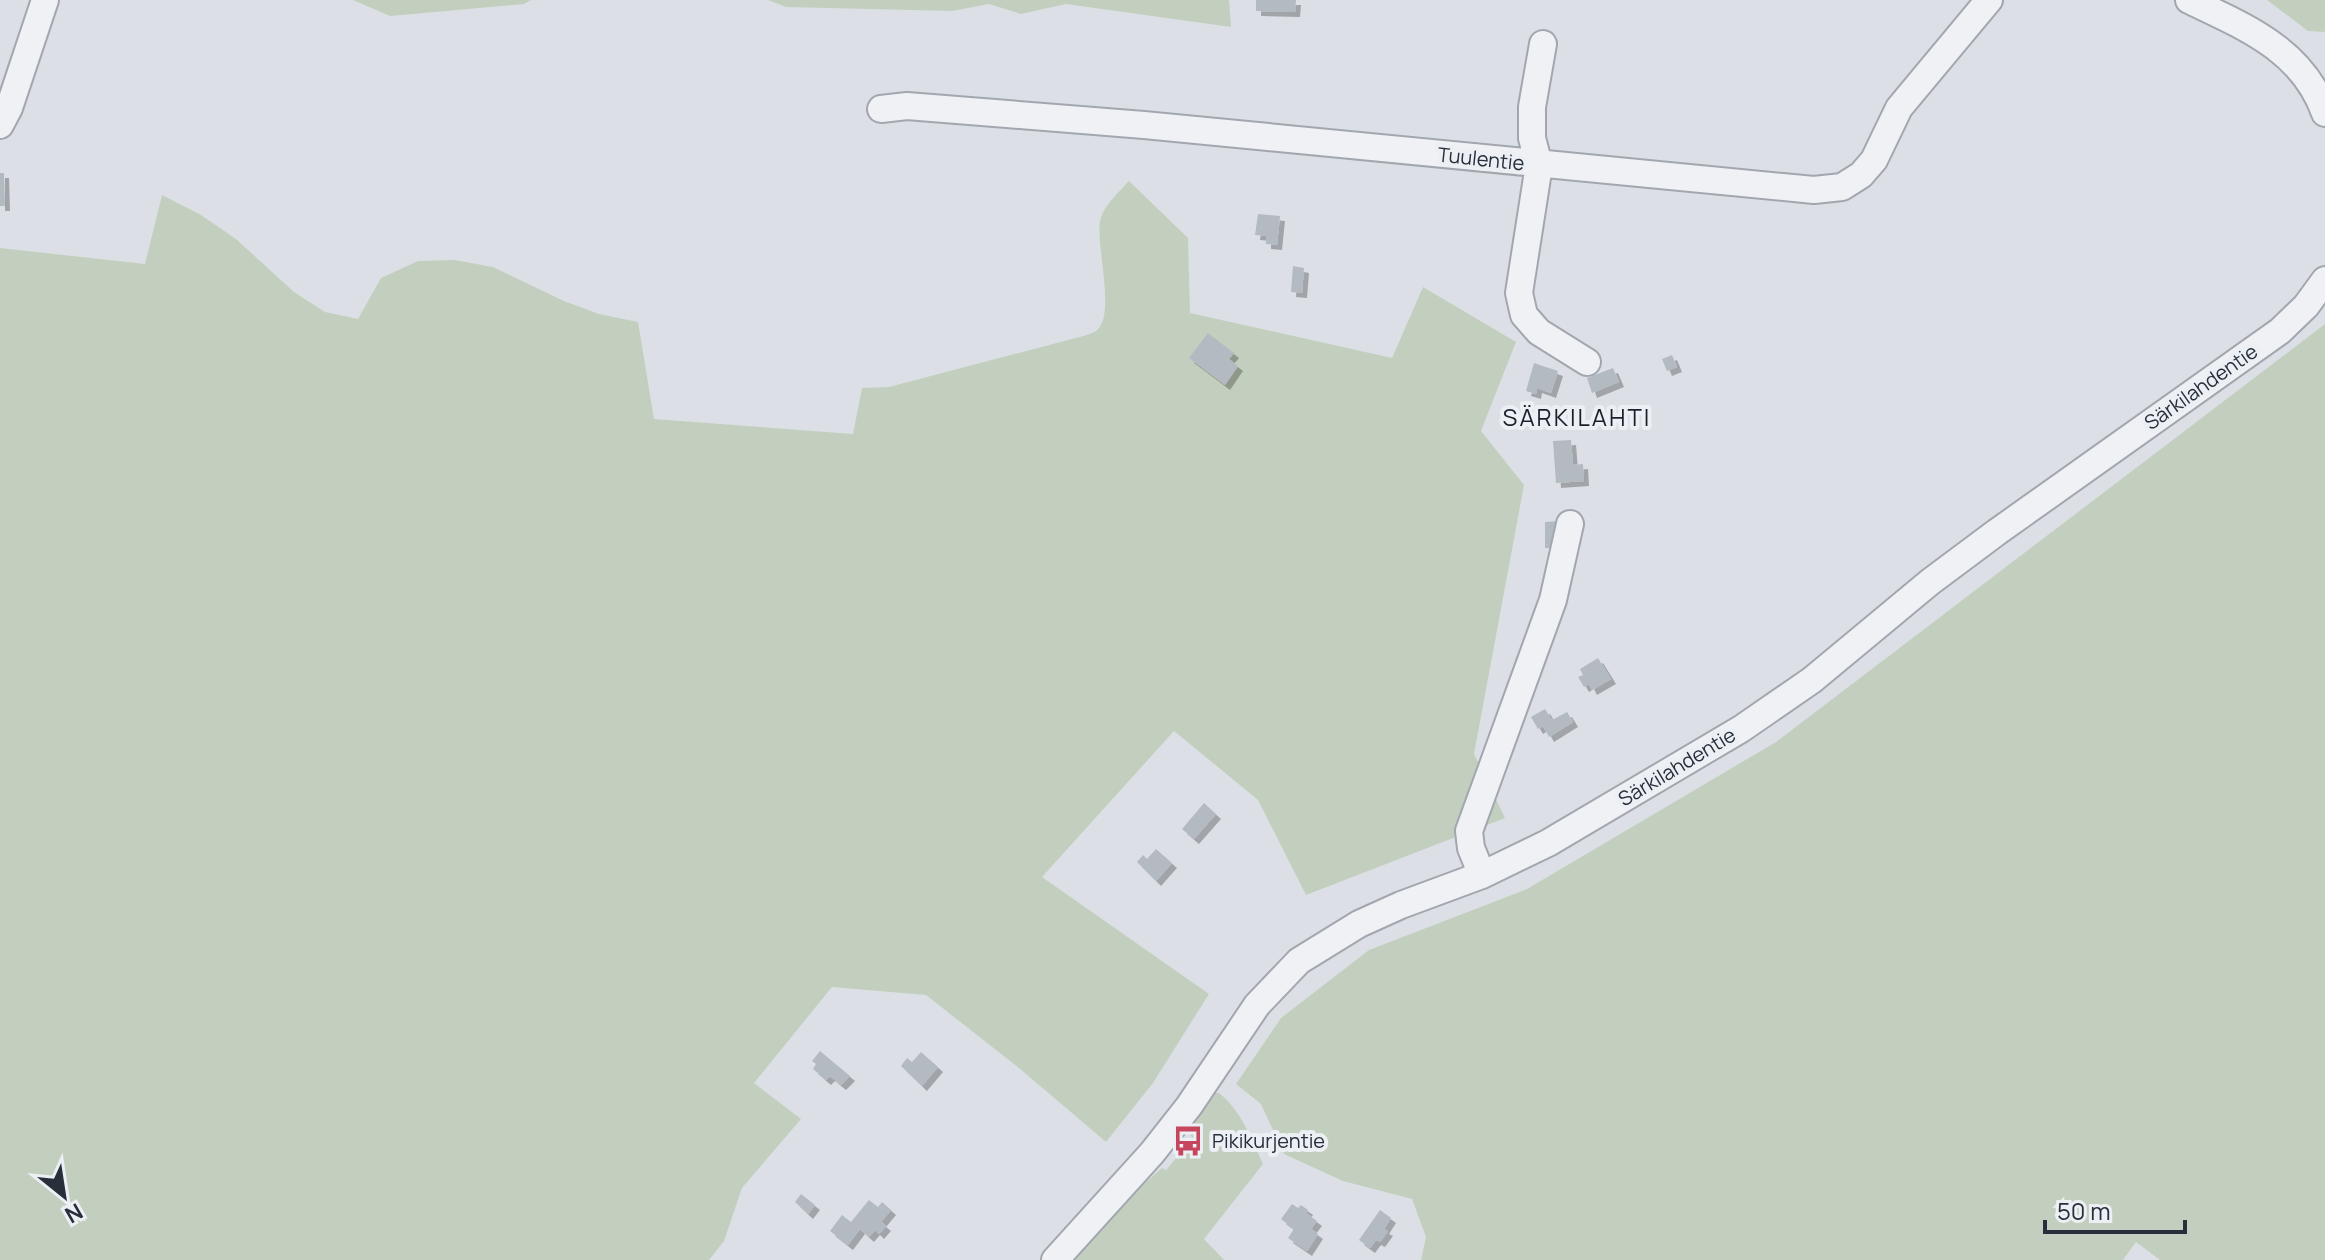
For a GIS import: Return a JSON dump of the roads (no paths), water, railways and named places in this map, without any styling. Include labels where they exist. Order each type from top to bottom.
[{"type":"street","points":[[0,125],[9,108],[45,0]]},
{"type":"street","name":"Tuulentie","points":[[881,109],[907,106],[1144,125],[1814,190],[1842,187],[1861,175],[1874,160],[1899,108],[1989,0]]},
{"type":"street","points":[[2189,0],[2263,36],[2300,67],[2317,74],[2325,113]]},
{"type":"street","points":[[1543,44],[1532,107],[1532,138],[1539,165],[1519,293],[1524,315],[1539,332],[1587,362]]},
{"type":"street","name":"Särkilahdentie","points":[[1055,1260],[1152,1153],[1189,1106],[1257,1005],[1299,961],[1359,924],[1482,875],[1595,817],[1781,702],[1997,532],[2280,331],[2306,306],[2325,280]]},
{"type":"street","points":[[1482,875],[1471,848],[1469,831],[1553,600],[1570,524]]},
{"type":"place","name":"Pikikurjentie","points":[[1188,1141]]},
{"type":"district","name":"SÄRKILAHTI","points":[[1577,418]]}]
